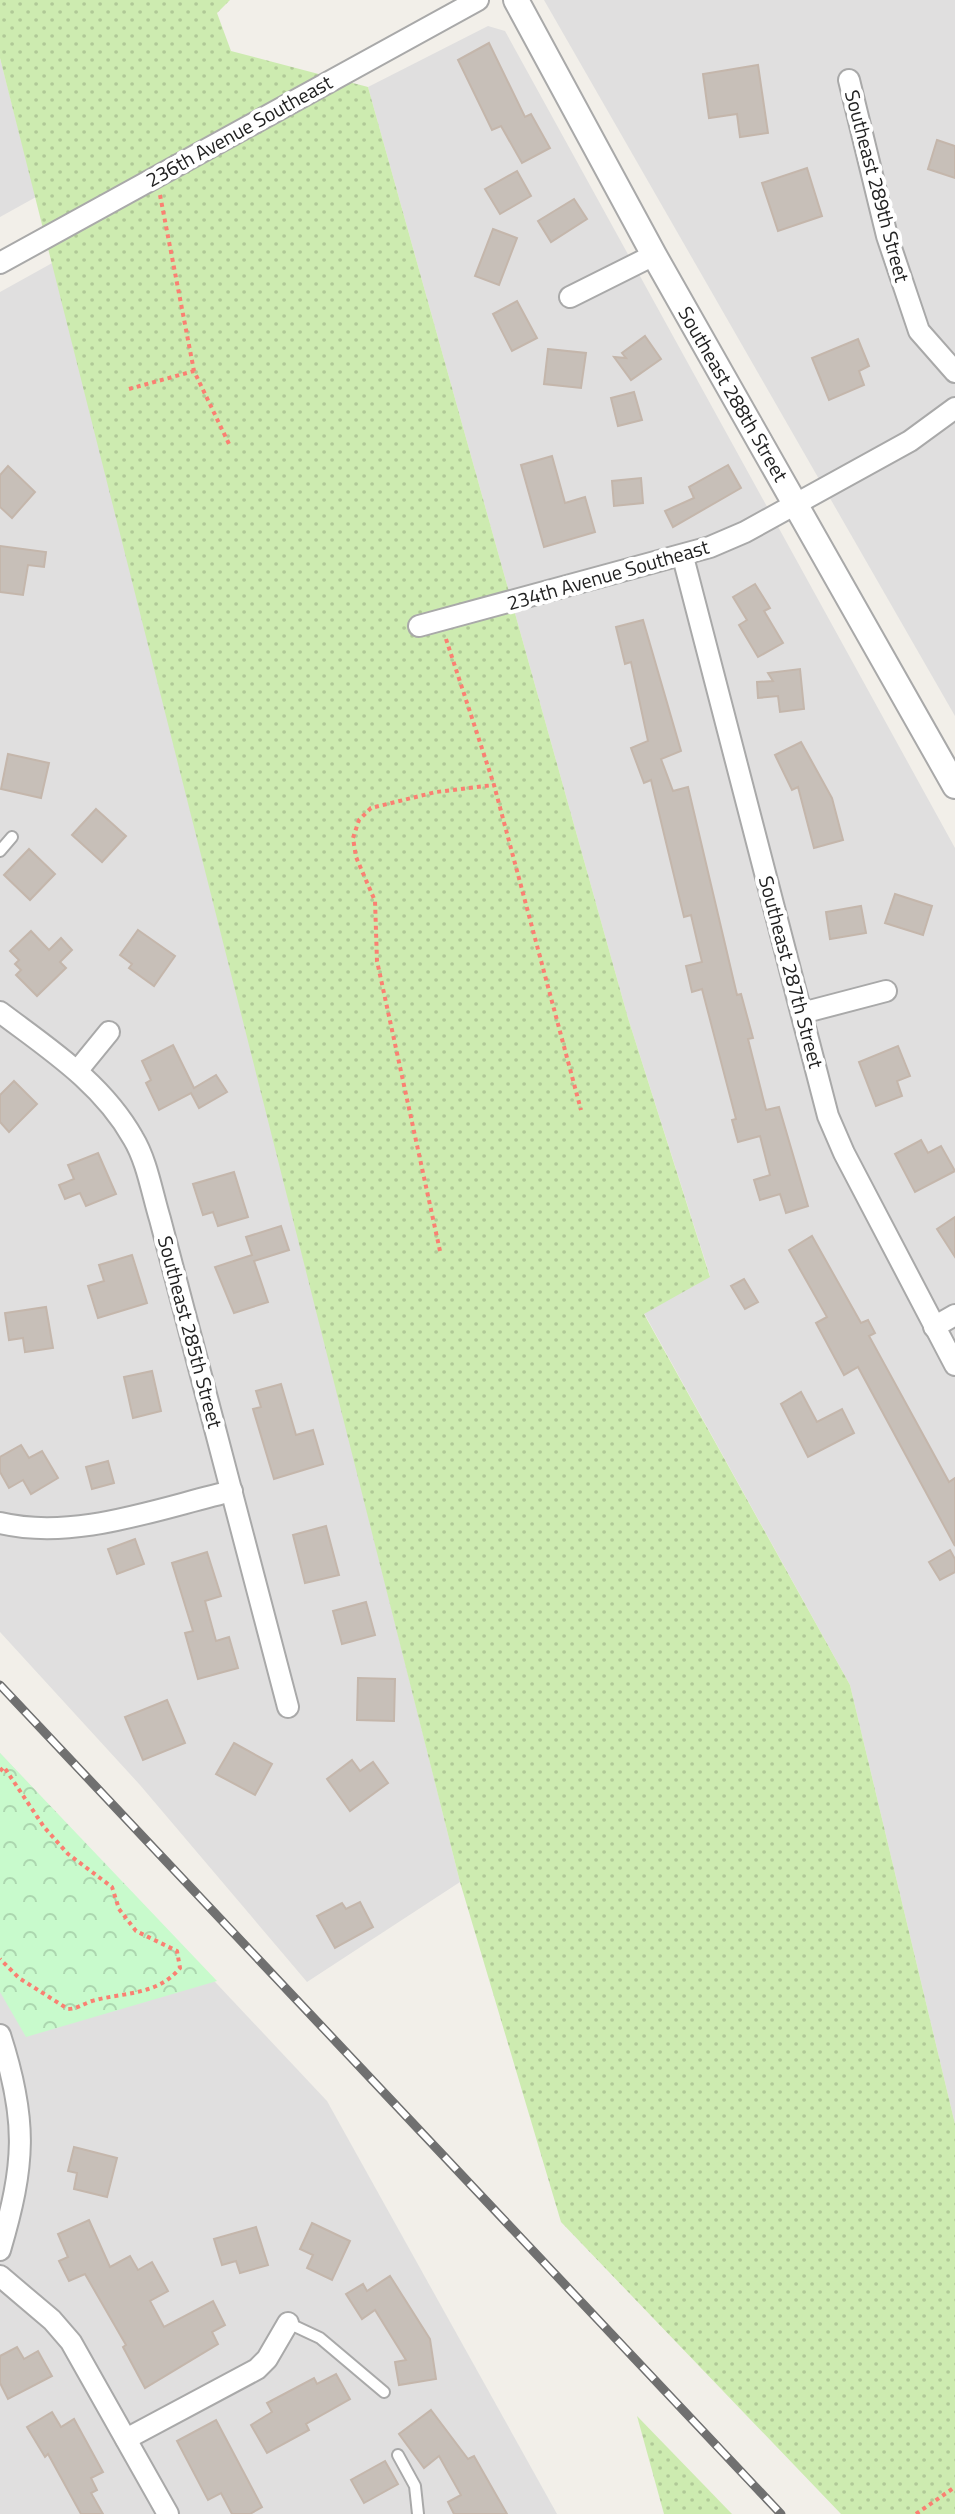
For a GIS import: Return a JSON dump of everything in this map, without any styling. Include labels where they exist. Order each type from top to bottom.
[{"type":"street","name":"236th Avenue Southeast","points":[[0,263],[478,0]]},
{"type":"street","name":"Southeast 288th Street","points":[[516,0],[654,255],[955,786]]},
{"type":"street","name":"Southeast 289th Street","points":[[849,80],[887,236],[919,331],[955,372]]},
{"type":"street","points":[[570,297],[654,255]]},
{"type":"street","name":"234th Avenue Southeast","points":[[419,626],[683,557],[745,532],[795,501],[910,441],[955,408]]},
{"type":"street","name":"Southeast 287th Street","points":[[683,557],[833,1128],[955,1365]]},
{"type":"street","points":[[802,1013],[886,991]]},
{"type":"street","name":"Southeast 285th Street","points":[[0,1012],[78,1070],[135,1139],[160,1219],[288,1707]]},
{"type":"street","points":[[78,1070],[109,1032]]},
{"type":"street","points":[[934,1327],[955,1315]]},
{"type":"street","points":[[0,1523],[44,1529],[90,1524],[232,1491]]},
{"type":"street","points":[[0,2035],[15,2083],[22,2136],[18,2191],[0,2250]]},
{"type":"street","points":[[0,2276],[52,2320],[71,2342],[168,2514]]},
{"type":"street","points":[[126,2439],[257,2369],[267,2359],[288,2323]]},
{"type":"lane","points":[[0,851],[12,837]]},
{"type":"lane","points":[[288,2323],[320,2338],[384,2392]]},
{"type":"lane","points":[[398,2455],[415,2486],[418,2514]]},
{"type":"path","points":[[155,178],[167,218],[194,371],[230,446]]},
{"type":"path","points":[[129,389],[194,371]]},
{"type":"path","points":[[440,621],[494,785],[581,1110]]},
{"type":"path","points":[[440,1251],[377,961],[375,901],[356,857],[353,838],[359,820],[371,808],[436,792],[494,785]]},
{"type":"path","points":[[0,1771],[4,1767],[44,1827],[68,1854],[112,1887],[119,1909],[136,1931],[177,1951],[180,1968],[174,1975],[138,1995],[92,2001],[68,2009],[19,1978],[0,1959]]},
{"type":"path","points":[[916,2514],[955,2487]]},
{"type":"shaded area","points":[[544,0],[955,0],[955,716]]},
{"type":"shaded area","points":[[488,26],[505,31],[955,848],[955,2124],[850,1685],[644,1313],[710,1276],[628,1018],[368,87]]},
{"type":"shaded area","points":[[0,58],[36,197],[0,217]]},
{"type":"shaded area","points":[[54,262],[460,1882],[307,1982],[140,1785],[0,1632],[0,292]]},
{"type":"shaded area","points":[[0,1753],[327,2101],[557,2514],[0,2514]]},
{"type":"green space","points":[[0,0],[230,0],[217,13],[231,51],[368,87],[628,1018],[710,1277],[644,1314],[850,1685],[955,2124],[955,2514],[841,2514],[561,2222],[460,1882],[0,58]]},
{"type":"green space","points":[[0,1753],[217,1981],[26,2037],[0,1992]]},
{"type":"green space","points":[[637,2416],[732,2514],[664,2514]]},
{"type":"building","points":[[489,43],[525,117],[531,114],[550,148],[522,163],[501,126],[492,130],[458,60]]},
{"type":"building","points":[[758,65],[768,133],[740,137],[737,114],[709,118],[703,74]]},
{"type":"building","points":[[937,140],[955,146],[955,178],[928,169]]},
{"type":"building","points":[[807,168],[822,216],[778,231],[762,183]]},
{"type":"building","points":[[517,171],[531,196],[500,214],[485,189]]},
{"type":"building","points":[[574,199],[587,219],[551,242],[538,221]]},
{"type":"building","points":[[493,229],[517,238],[499,285],[475,276]]},
{"type":"building","points":[[517,301],[537,338],[512,351],[493,314]]},
{"type":"building","points":[[645,336],[661,359],[631,380],[614,357],[626,358],[622,353]]},
{"type":"building","points":[[858,339],[869,366],[859,371],[864,385],[829,400],[812,358]]},
{"type":"building","points":[[548,349],[586,353],[581,388],[544,384]]},
{"type":"building","points":[[634,392],[642,420],[618,426],[611,398]]},
{"type":"building","points":[[552,456],[565,503],[585,497],[595,532],[544,547],[521,465]]},
{"type":"building","points":[[728,465],[741,488],[673,527],[665,511],[694,498],[689,487]]},
{"type":"building","points":[[8,466],[35,492],[12,518],[0,507],[0,475]]},
{"type":"building","points":[[641,478],[643,503],[614,506],[612,481]]},
{"type":"building","points":[[0,546],[46,552],[44,567],[28,565],[23,595],[0,592]]},
{"type":"building","points":[[755,584],[770,608],[764,611],[783,643],[758,657],[739,625],[747,620],[733,597]]},
{"type":"building","points":[[643,620],[681,751],[661,759],[673,791],[688,787],[737,995],[741,994],[753,1038],[748,1039],[766,1110],[779,1107],[808,1206],[786,1213],[780,1194],[760,1200],[754,1180],[770,1175],[760,1136],[738,1142],[732,1120],[736,1119],[702,989],[692,992],[686,966],[702,962],[691,915],[684,917],[651,780],[644,783],[631,748],[648,741],[631,662],[625,664],[616,627]]},
{"type":"building","points":[[800,669],[804,709],[780,712],[778,696],[758,698],[757,682],[773,681],[768,673]]},
{"type":"building","points":[[801,742],[832,798],[843,840],[814,848],[798,787],[792,790],[775,755]]},
{"type":"building","points":[[8,754],[49,763],[41,798],[1,789]]},
{"type":"building","points":[[96,809],[126,836],[102,862],[72,835]]},
{"type":"building","points":[[29,849],[55,874],[30,900],[4,875]]},
{"type":"building","points":[[895,894],[932,906],[923,935],[885,923]]},
{"type":"building","points":[[861,906],[866,933],[830,939],[826,912]]},
{"type":"building","points":[[138,930],[175,956],[154,986],[129,968],[132,964],[120,955]]},
{"type":"building","points":[[31,931],[49,950],[61,938],[72,950],[60,962],[66,968],[37,996],[16,975],[21,970],[15,964],[19,960],[10,951]]},
{"type":"building","points":[[173,1045],[194,1088],[216,1075],[227,1092],[199,1108],[191,1093],[159,1110],[146,1083],[151,1080],[142,1061]]},
{"type":"building","points":[[898,1046],[910,1076],[897,1081],[902,1096],[876,1106],[859,1062]]},
{"type":"building","points":[[14,1081],[37,1104],[9,1132],[0,1122],[0,1095]]},
{"type":"building","points":[[921,1140],[928,1153],[941,1146],[955,1171],[915,1192],[895,1154]]},
{"type":"building","points":[[98,1153],[116,1194],[86,1206],[80,1193],[65,1199],[59,1185],[74,1179],[68,1165]]},
{"type":"building","points":[[234,1172],[248,1217],[218,1226],[213,1212],[203,1215],[193,1184]]},
{"type":"building","points":[[955,1217],[955,1257],[937,1229]]},
{"type":"building","points":[[281,1226],[289,1250],[254,1261],[268,1302],[234,1313],[215,1267],[252,1255],[246,1237]]},
{"type":"building","points":[[812,1236],[861,1323],[868,1320],[875,1333],[869,1336],[949,1482],[955,1478],[955,1546],[858,1367],[844,1375],[816,1323],[827,1317],[789,1250]]},
{"type":"building","points":[[132,1255],[147,1303],[98,1318],[88,1286],[104,1281],[99,1265]]},
{"type":"building","points":[[744,1279],[758,1302],[745,1309],[731,1286]]},
{"type":"building","points":[[46,1307],[53,1348],[25,1352],[23,1338],[9,1340],[5,1313]]},
{"type":"building","points":[[152,1371],[161,1411],[133,1418],[124,1377]]},
{"type":"building","points":[[281,1384],[296,1435],[313,1430],[323,1464],[274,1479],[253,1409],[261,1407],[256,1391]]},
{"type":"building","points":[[801,1392],[817,1422],[842,1409],[854,1433],[808,1457],[781,1404]]},
{"type":"building","points":[[21,1445],[29,1458],[42,1451],[58,1478],[31,1494],[23,1480],[9,1488],[0,1472],[0,1457]]},
{"type":"building","points":[[108,1461],[114,1483],[92,1489],[86,1467]]},
{"type":"building","points":[[326,1526],[339,1575],[305,1583],[293,1535]]},
{"type":"building","points":[[135,1539],[144,1564],[117,1574],[108,1549]]},
{"type":"building","points":[[950,1550],[955,1559],[955,1572],[940,1580],[929,1562]]},
{"type":"building","points":[[207,1552],[221,1596],[205,1601],[216,1641],[229,1637],[238,1668],[198,1679],[185,1633],[193,1631],[172,1563]]},
{"type":"building","points":[[366,1602],[375,1635],[342,1644],[333,1611]]},
{"type":"building","points":[[358,1678],[395,1679],[394,1721],[357,1720]]},
{"type":"building","points":[[167,1700],[185,1743],[143,1760],[125,1717]]},
{"type":"building","points":[[234,1743],[272,1764],[255,1795],[216,1774]]},
{"type":"building","points":[[352,1760],[360,1771],[373,1762],[388,1783],[350,1811],[327,1779]]},
{"type":"building","points":[[360,1902],[373,1927],[335,1948],[317,1916],[342,1903],[346,1909]]},
{"type":"building","points":[[74,2147],[117,2158],[107,2197],[74,2189],[77,2173],[68,2171]]},
{"type":"building","points":[[89,2220],[110,2267],[130,2256],[138,2270],[152,2262],[168,2291],[150,2301],[164,2327],[213,2301],[225,2325],[212,2332],[218,2344],[145,2388],[123,2347],[126,2345],[85,2274],[69,2281],[59,2261],[68,2257],[58,2234]]},
{"type":"building","points":[[312,2223],[350,2241],[332,2280],[307,2268],[313,2255],[300,2249]]},
{"type":"building","points":[[256,2227],[268,2265],[240,2273],[236,2261],[222,2265],[214,2239]]},
{"type":"building","points":[[390,2276],[430,2339],[436,2379],[399,2385],[395,2362],[406,2360],[375,2310],[362,2319],[346,2294],[363,2284],[367,2291]]},
{"type":"building","points":[[17,2347],[24,2359],[38,2351],[52,2376],[8,2399],[0,2383],[0,2356]]},
{"type":"building","points":[[336,2374],[350,2399],[306,2424],[309,2430],[267,2453],[251,2425],[272,2412],[267,2403],[314,2378],[317,2384]]},
{"type":"building","points":[[431,2410],[468,2459],[474,2456],[507,2514],[454,2514],[448,2502],[461,2495],[439,2456],[424,2468],[399,2434]]},
{"type":"building","points":[[52,2412],[61,2427],[74,2419],[103,2472],[91,2478],[97,2490],[91,2493],[103,2514],[81,2514],[48,2454],[45,2457],[27,2427]]},
{"type":"building","points":[[216,2420],[262,2507],[250,2514],[232,2514],[221,2493],[208,2500],[177,2441]]},
{"type":"building","points":[[385,2461],[398,2484],[364,2503],[351,2480]]},
{"type":"railway","points":[[0,1685],[781,2514]]}]
